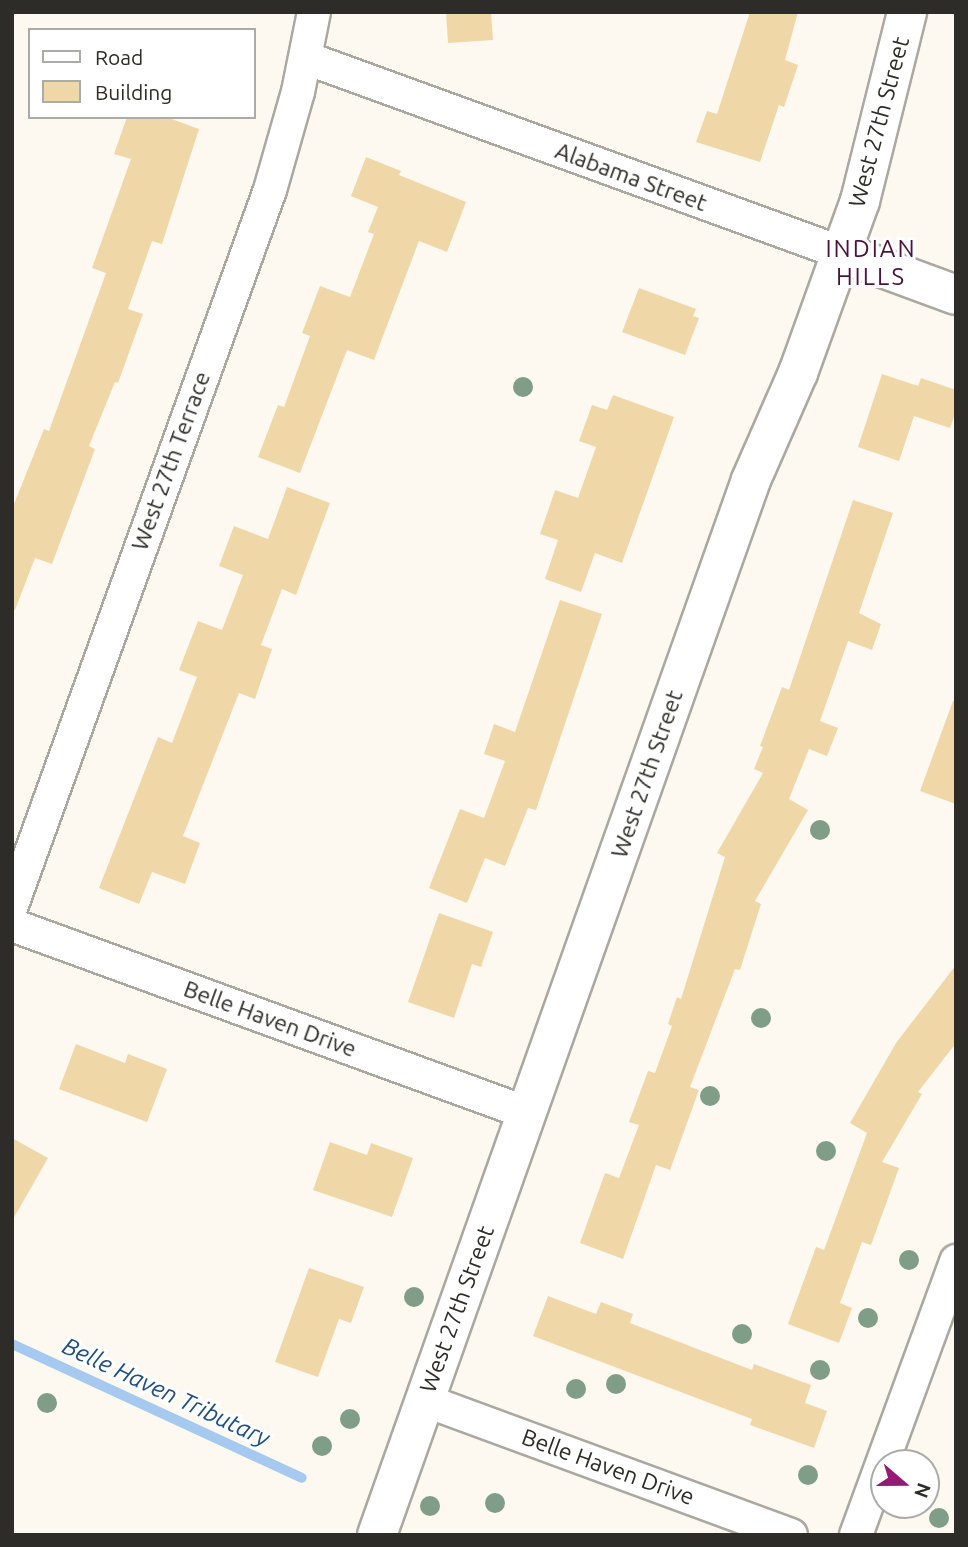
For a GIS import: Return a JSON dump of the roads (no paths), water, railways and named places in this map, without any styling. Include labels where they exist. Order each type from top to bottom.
[{"type":"street","name":"West 27th Terrace","points":[[12,905],[270,190],[306,58],[314,12]]},
{"type":"street","name":"West 27th Street","points":[[377,1535],[751,480],[798,373],[842,253],[860,201],[907,12]]},
{"type":"street","name":"Alabama Street","points":[[306,58],[956,295]]},
{"type":"street","name":"Belle Haven Drive","points":[[12,925],[527,1113]]},
{"type":"street","points":[[856,1535],[956,1261]]},
{"type":"street","name":"Belle Haven Drive","points":[[424,1400],[791,1535]]},
{"type":"waterway","name":"Belle Haven Tributary","points":[[12,1344],[302,1478]]},
{"type":"district","name":"INDIAN HILLS","points":[[871,263]]}]
